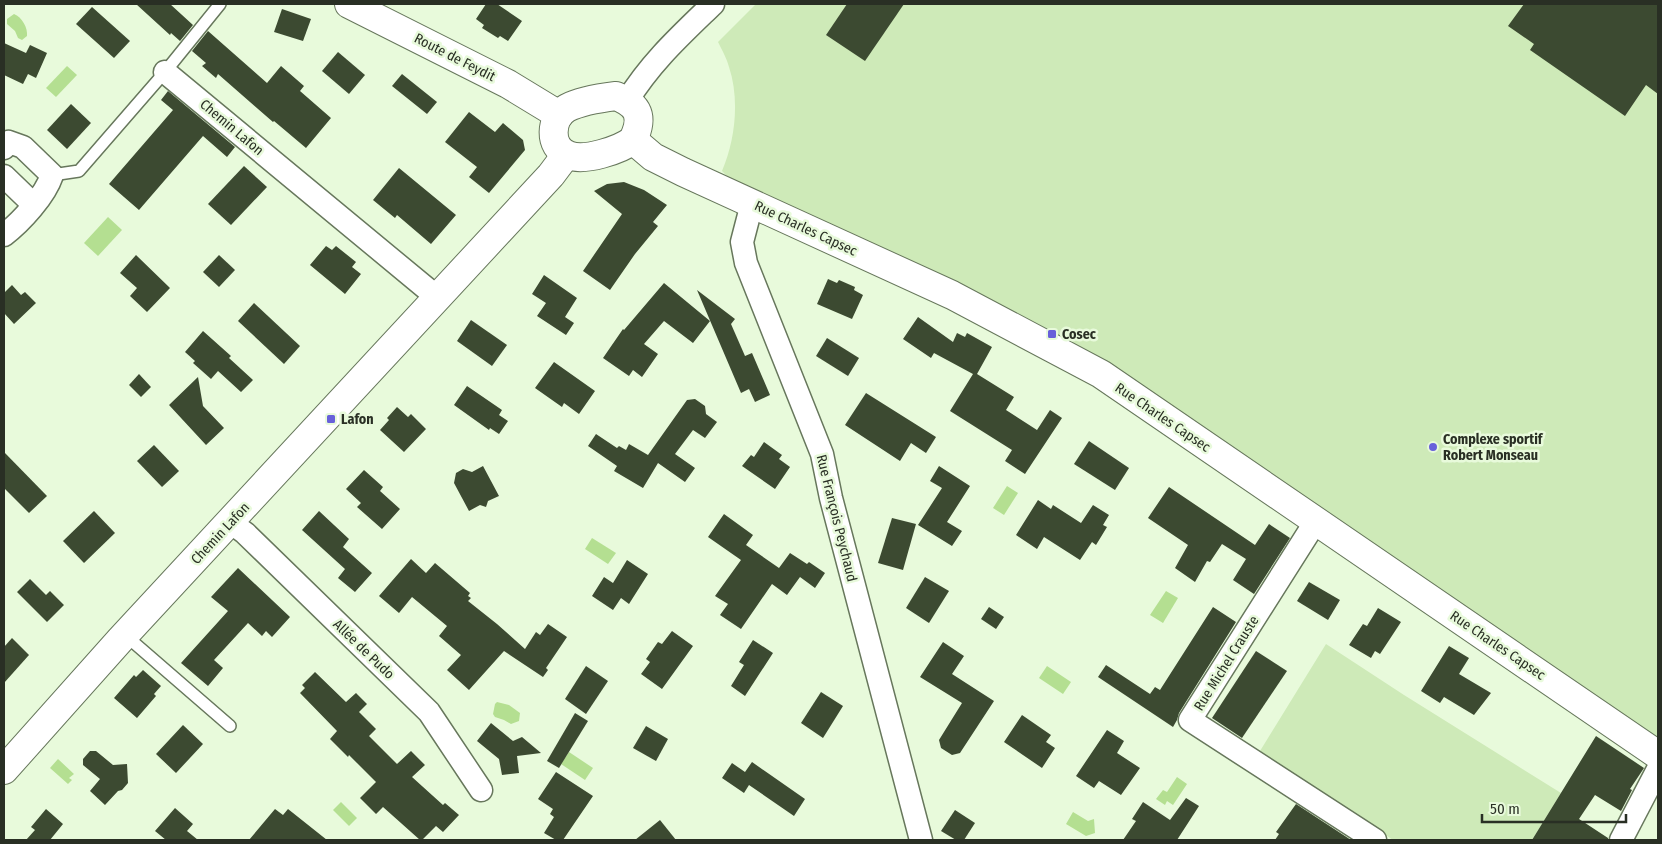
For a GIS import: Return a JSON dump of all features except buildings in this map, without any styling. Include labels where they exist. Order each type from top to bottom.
[{"type":"street","name":"Route de Feydit","points":[[349,4],[508,84],[559,115]]},
{"type":"street","points":[[627,100],[640,79],[657,58],[712,4]]},
{"type":"street","name":"Chemin Lafon","points":[[165,72],[438,298]]},
{"type":"street","points":[[616,96],[627,100],[633,104],[638,114],[639,124],[633,140],[618,149],[576,158],[566,155],[558,148],[553,138],[554,124],[565,109],[573,105],[616,96]]},
{"type":"street","name":"Rue Charles Capsec","points":[[633,140],[654,157],[952,295],[1101,374],[1658,755]]},
{"type":"street","points":[[4,148],[9,142],[23,146],[52,175],[47,189],[16,225],[4,235]]},
{"type":"street","name":"Chemin Lafon","points":[[4,770],[125,635],[551,175],[566,155]]},
{"type":"street","points":[[4,176],[33,204]]},
{"type":"street","name":"Rue François Peychaud","points":[[754,204],[742,242],[746,262],[822,454],[831,498],[921,840]]},
{"type":"street","name":"Rue Michel Crauste","points":[[1316,521],[1190,720],[1375,840]]},
{"type":"street","name":"Allée de Pudo","points":[[230,522],[245,533],[429,712],[481,790]]},
{"type":"street","points":[[1621,840],[1653,792],[1658,769]]},
{"type":"lane","points":[[52,175],[79,171],[165,72],[220,4]]},
{"type":"lane","points":[[125,635],[230,726]]},
{"type":"shaded area","name":"Complexe sportif Robert Monseau","points":[[756,4],[1658,4],[1658,755],[1101,374],[754,204],[722,171],[733,134],[735,106],[732,80],[727,61],[718,42]]},
{"type":"shaded area","points":[[14,14],[22,20],[27,30],[27,36],[22,40],[18,38],[15,31],[7,24],[7,19]]},
{"type":"shaded area","points":[[67,66],[77,75],[56,97],[46,88]]},
{"type":"shaded area","points":[[108,217],[122,230],[98,256],[84,243]]},
{"type":"shaded area","points":[[1007,486],[1018,493],[1004,515],[993,508]]},
{"type":"shaded area","points":[[592,538],[616,553],[608,564],[585,549]]},
{"type":"shaded area","points":[[1166,591],[1178,598],[1163,623],[1150,615]]},
{"type":"shaded area","points":[[1326,644],[1561,793],[1532,840],[1393,840],[1260,751]]},
{"type":"shaded area","points":[[1047,666],[1071,682],[1063,694],[1039,678]]},
{"type":"shaded area","points":[[497,702],[509,705],[520,713],[519,721],[511,724],[495,717],[493,714]]},
{"type":"shaded area","points":[[569,752],[593,768],[585,780],[561,764]]},
{"type":"shaded area","points":[[58,759],[74,774],[69,778],[72,780],[68,784],[50,768]]},
{"type":"shaded area","points":[[1177,777],[1187,784],[1173,805],[1167,801],[1165,805],[1156,799],[1163,790],[1167,792]]},
{"type":"shaded area","points":[[341,802],[357,818],[349,826],[333,810]]},
{"type":"shaded area","points":[[1073,812],[1088,821],[1094,819],[1095,833],[1086,836],[1066,824]]},
{"type":"place","name":"Cosec","points":[[1052,334]]},
{"type":"place","name":"Lafon","points":[[331,419]]},
{"type":"place","name":"Complexe sportif Robert Monseau","points":[[1433,447]]}]
